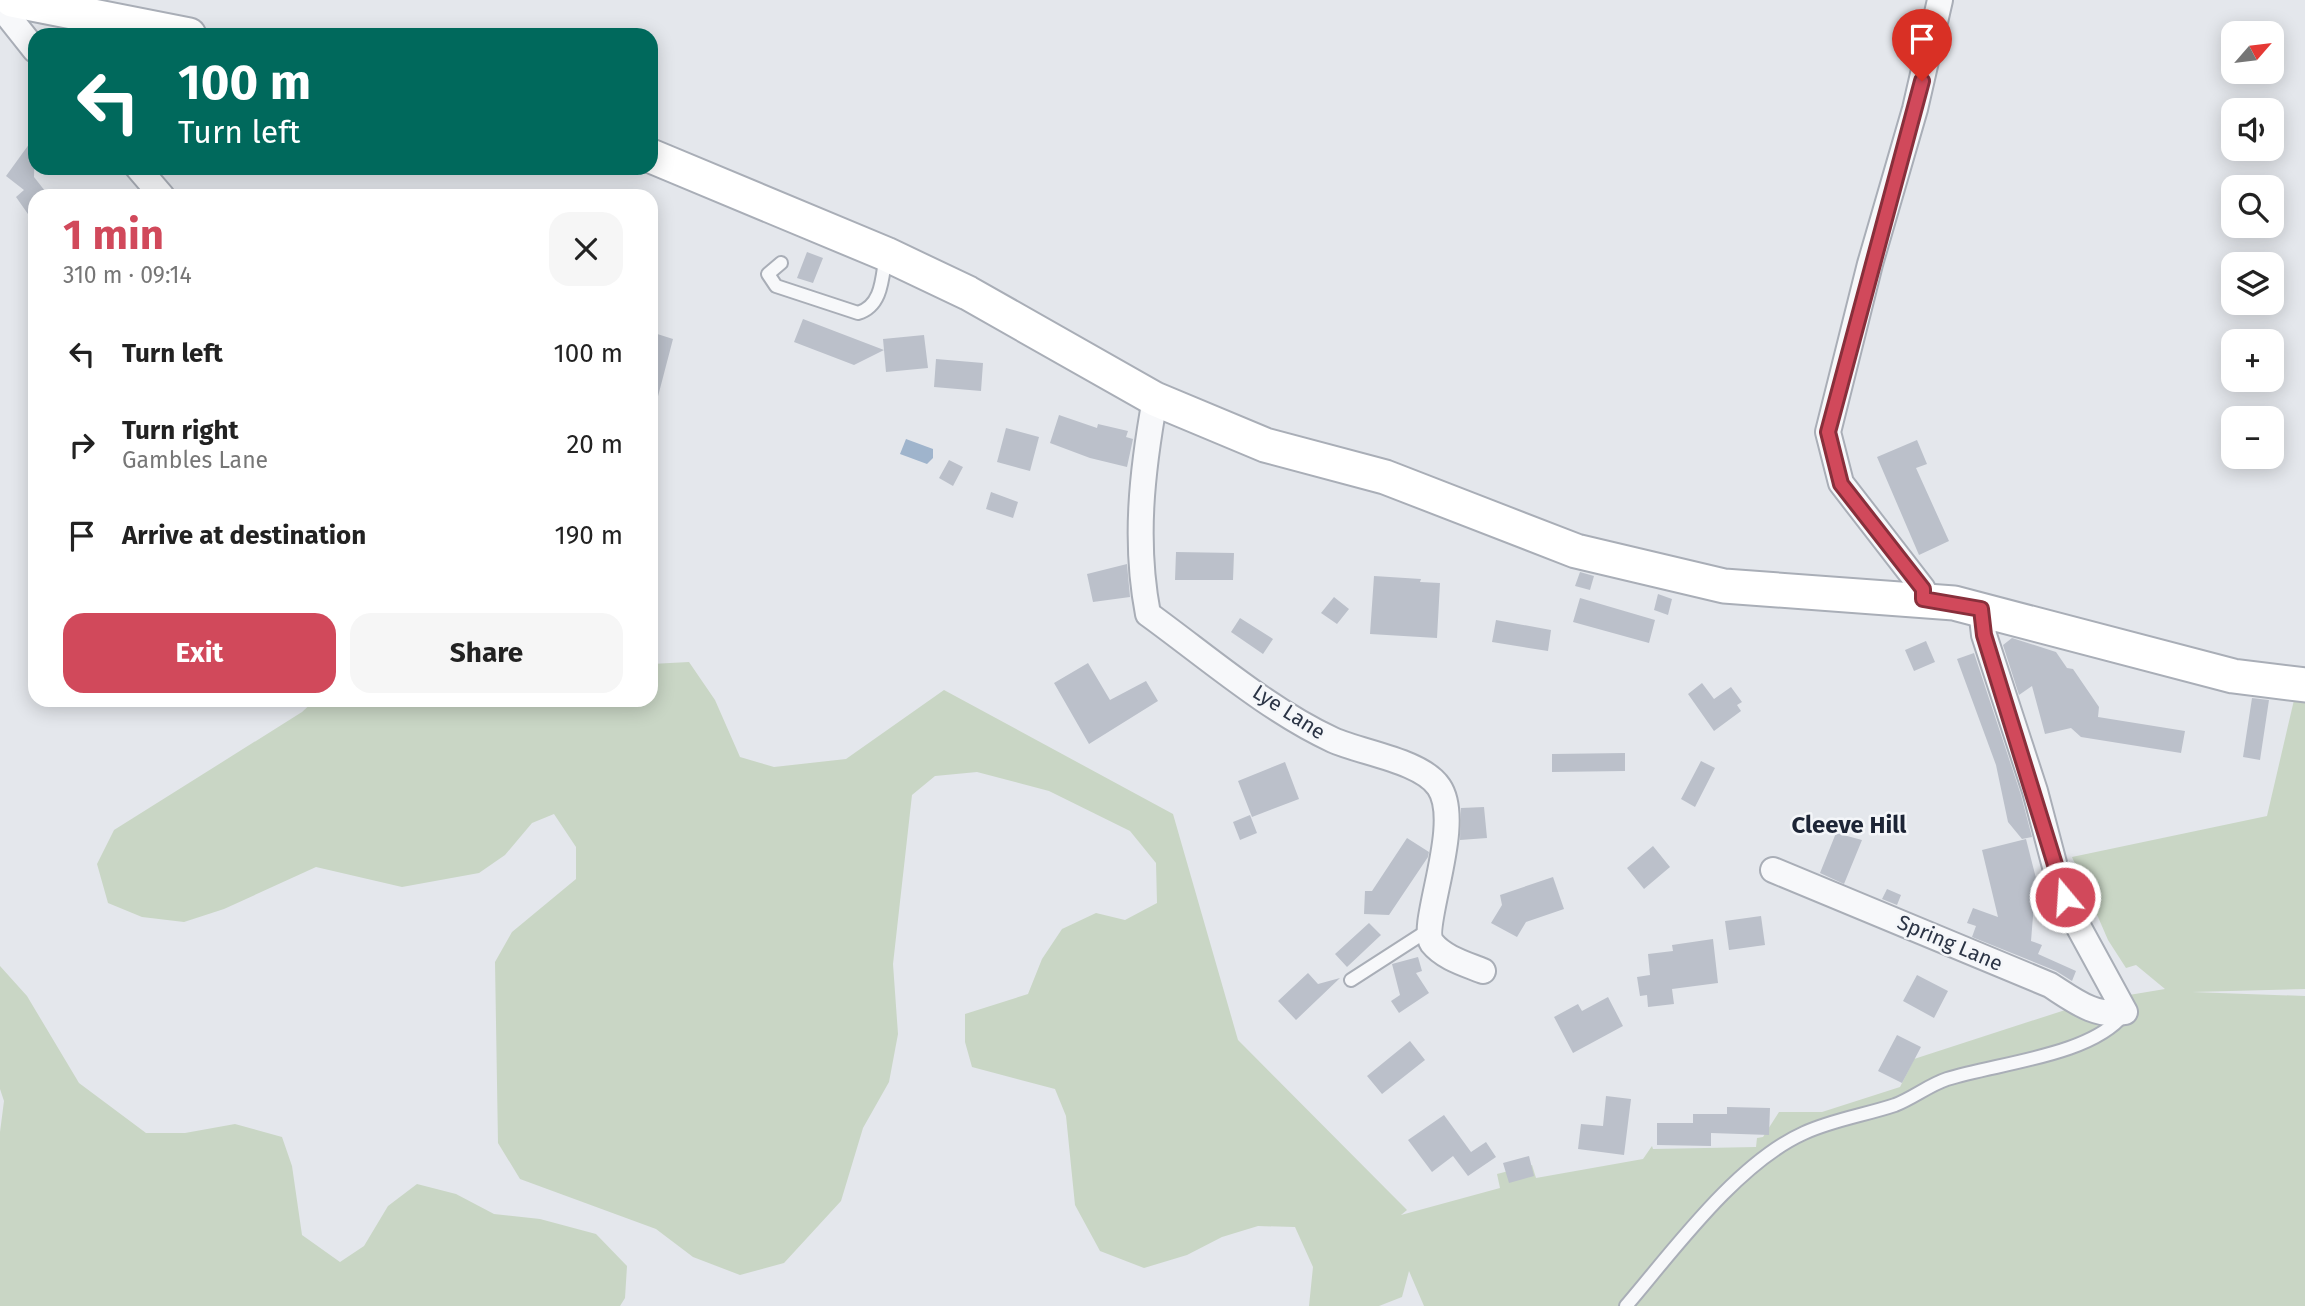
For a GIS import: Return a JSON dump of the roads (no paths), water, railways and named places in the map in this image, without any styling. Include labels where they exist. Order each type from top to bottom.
[{"type":"main road","points":[[12,0],[148,28]]},
{"type":"main road","points":[[658,159],[886,254],[968,293],[1155,399],[1265,445],[1385,477],[1551,542],[1646,570],[1724,586],[1923,599],[1981,609],[2233,676],[2305,685]]},
{"type":"street","points":[[1923,599],[1923,589],[1841,484],[1828,432],[1870,264],[1915,108],[1940,0]]},
{"type":"street","points":[[0,6],[28,41]]},
{"type":"street","points":[[144,175],[156,189]]},
{"type":"street","name":"Lye Lane","points":[[1155,399],[1144,460],[1139,570],[1148,614],[1304,726],[1336,741],[1417,770],[1435,781],[1445,800],[1445,845],[1438,889],[1427,931]]},
{"type":"street","points":[[1981,609],[1984,635],[2035,791],[2059,882],[2071,913],[2126,1012]]},
{"type":"street","name":"Spring Lane","points":[[1773,870],[2050,985],[2088,1009],[2110,1016],[2126,1012]]},
{"type":"street","points":[[1427,931],[1431,941],[1448,956],[1483,971]]},
{"type":"lane","points":[[782,262],[768,274],[776,286],[858,313],[871,307],[877,299],[886,254]]},
{"type":"lane","points":[[1351,980],[1427,931]]},
{"type":"lane","points":[[1626,1306],[1702,1217],[1764,1158],[1803,1133],[1898,1104],[1945,1080],[2064,1049],[2113,1028],[2126,1012]]},
{"type":"water","points":[[906,439],[933,449],[933,458],[927,464],[900,454]]},
{"type":"district","name":"Cleeve Hill","points":[[1849,825]]}]
